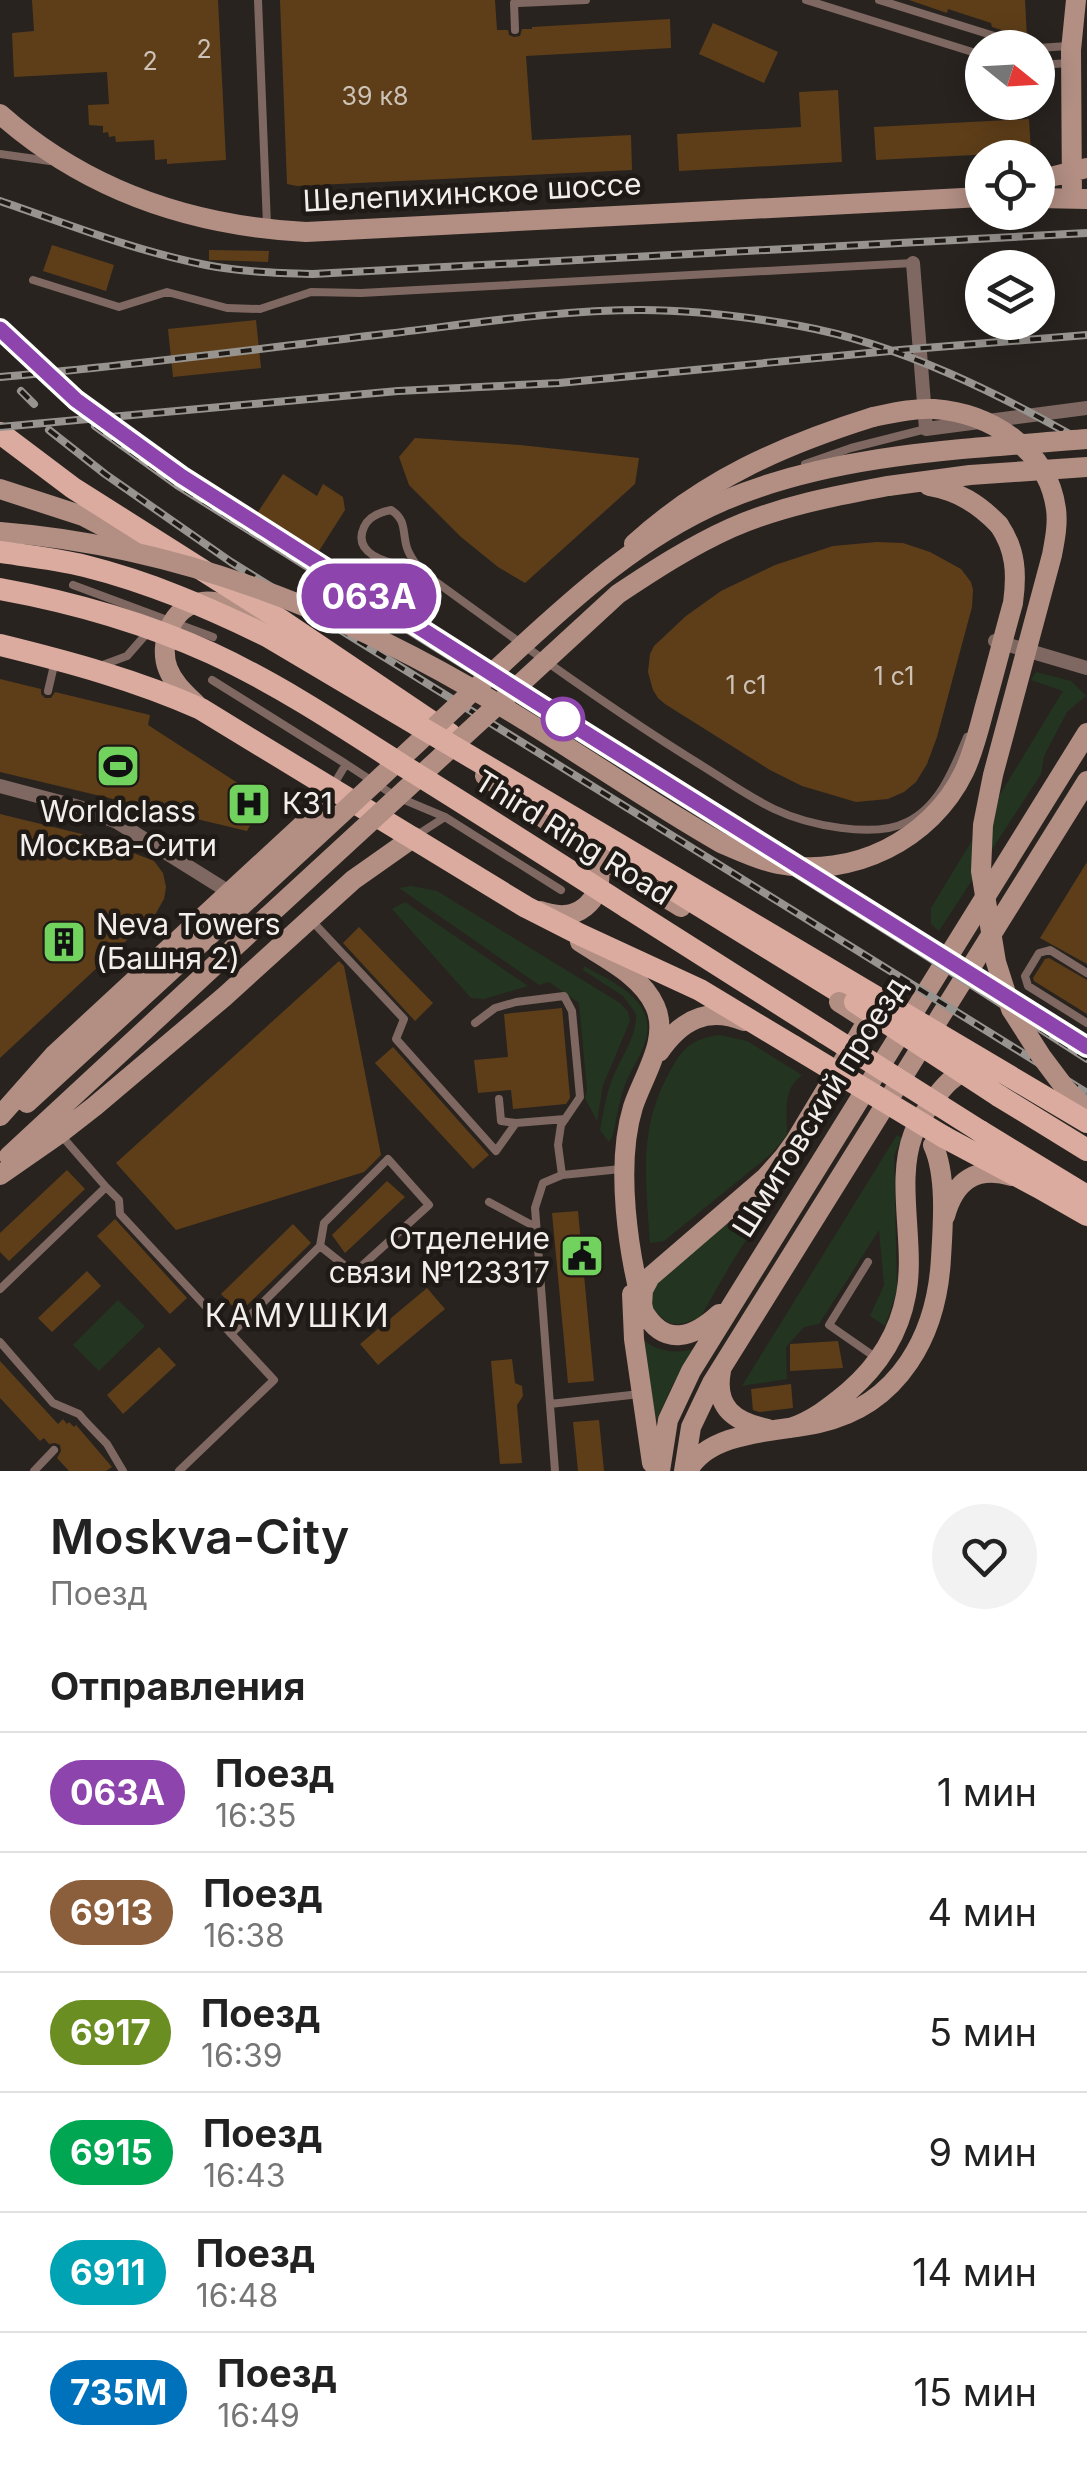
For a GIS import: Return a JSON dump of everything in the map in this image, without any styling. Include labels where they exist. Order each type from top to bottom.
[{"type":"main road","points":[[1055,198],[1080,199],[1071,54],[1076,0]]},
{"type":"main road","name":"Шелепихинское шоссе","points":[[0,114],[74,168],[115,189],[212,221],[268,230],[306,232],[965,198]]},
{"type":"main road","points":[[0,1116],[55,1054],[670,513],[696,494],[766,456],[839,428],[906,410],[934,410],[979,419],[1019,441],[1046,476],[1056,510],[1052,555],[982,825],[982,871],[996,962],[1012,1008],[1041,1056],[1087,1111]]},
{"type":"main road","points":[[0,434],[73,488],[432,721],[595,841],[1087,1161]]},
{"type":"main road","points":[[597,579],[687,519],[764,486],[872,462],[1087,439]]},
{"type":"main road","points":[[0,1164],[582,626],[643,577],[700,543],[773,512],[888,486],[970,475],[1087,467]]},
{"type":"main road","points":[[0,532],[112,548],[203,571],[290,600],[382,640],[444,673],[721,842],[760,859],[814,867],[854,863],[900,842],[920,828],[950,795],[972,750],[1013,603],[1014,554],[1000,524],[952,491],[924,485],[888,486]]},
{"type":"main road","points":[[0,489],[83,516],[271,619],[588,850],[841,999]]},
{"type":"main road","name":"Third Ring Road","points":[[0,552],[80,564],[134,580],[177,594],[266,636],[1087,1126]]},
{"type":"main road","name":"Third Ring Road","points":[[0,589],[48,598],[127,621],[209,652],[263,679],[1087,1196]]},
{"type":"main road","points":[[201,709],[178,688],[169,672],[164,619],[187,606],[214,602],[271,619]]},
{"type":"main road","points":[[0,645],[146,686],[201,709],[414,837],[626,973],[648,994],[658,1015],[659,1034],[629,1121],[624,1168],[642,1306],[654,1326],[682,1336],[705,1327],[736,1299]]},
{"type":"main road","name":"Шмитовский проезд","points":[[656,1471],[671,1411],[691,1371],[1087,733]]},
{"type":"main road","points":[[482,758],[829,966],[857,985],[872,1004],[870,1014],[789,1150],[766,1177],[650,1277],[643,1290],[642,1306]]},
{"type":"main road","name":"Шмитовский проезд","points":[[686,1471],[690,1426],[699,1406],[1087,781]]},
{"type":"main road","points":[[0,1128],[240,895],[311,817],[331,788]]},
{"type":"main road","points":[[0,1175],[160,1058],[353,880],[414,837]]},
{"type":"main road","points":[[526,907],[567,915],[588,903],[596,894],[602,870],[588,850]]},
{"type":"main road","points":[[526,907],[700,990],[904,1114],[938,1141],[1038,1187],[1087,1216]]},
{"type":"main road","points":[[644,1080],[669,1038],[688,1022],[709,1015],[740,1019],[793,1046]]},
{"type":"main road","points":[[723,1365],[720,1388],[728,1410],[749,1424],[766,1429],[808,1421],[838,1400],[878,1360],[895,1334],[906,1294],[908,1148],[920,1119],[946,1084],[962,1072],[986,1070],[1087,1126]]},
{"type":"main road","points":[[997,1099],[1087,1150]]},
{"type":"main road","points":[[938,1141],[942,1238]]},
{"type":"main road","points":[[686,1471],[718,1444],[830,1420],[852,1411],[888,1386],[908,1364],[928,1327],[936,1299],[945,1214],[951,1198],[976,1174],[1010,1175],[1038,1187]]},
{"type":"main road","points":[[632,1252],[632,1322],[656,1471]]},
{"type":"street","points":[[913,262],[926,429],[1087,408]]},
{"type":"street","points":[[994,641],[1087,668]]},
{"type":"street","points":[[0,786],[25,788],[117,822],[240,895]]},
{"type":"lane","points":[[258,0],[268,230]]},
{"type":"lane","points":[[515,30],[514,3],[586,0]]},
{"type":"lane","points":[[806,0],[965,51]]},
{"type":"lane","points":[[878,0],[976,30]]},
{"type":"lane","points":[[1055,51],[1071,54]]},
{"type":"lane","points":[[1055,59],[1071,54]]},
{"type":"lane","points":[[0,154],[74,168]]},
{"type":"lane","points":[[32,280],[119,307],[167,292],[227,308],[260,309],[311,292],[361,293],[913,262]]},
{"type":"lane","points":[[805,464],[926,429]]},
{"type":"lane","points":[[421,571],[409,554],[400,515],[391,510],[366,522],[362,533],[364,545],[372,554],[384,563],[421,571],[630,722],[775,810],[864,830],[908,822],[946,784],[968,736],[994,641]]},
{"type":"lane","points":[[74,585],[213,637]]},
{"type":"lane","points":[[86,667],[127,656],[164,619]]},
{"type":"lane","points":[[48,690],[56,659]]},
{"type":"lane","points":[[212,680],[394,796],[445,816],[562,890]]},
{"type":"lane","points":[[331,788],[346,764]]},
{"type":"lane","points":[[414,837],[445,816]]},
{"type":"lane","points":[[310,919],[404,1019],[396,1039],[496,1151],[516,1124]]},
{"type":"lane","points":[[1087,973],[1050,950],[1039,953],[1026,976],[1028,986],[1087,1024]]},
{"type":"lane","points":[[474,1023],[495,1008],[564,996],[572,1011],[580,1097],[560,1125],[562,1175]]},
{"type":"lane","points":[[499,1099],[501,1121],[516,1124],[565,1119]]},
{"type":"lane","points":[[60,1134],[120,1200],[120,1214],[274,1380],[178,1471]]},
{"type":"lane","points":[[231,1334],[320,1246],[324,1223],[388,1158],[429,1205],[354,1273],[320,1246]]},
{"type":"lane","points":[[555,1471],[535,1208],[543,1182],[562,1175],[624,1168]]},
{"type":"lane","points":[[0,1290],[106,1187]]},
{"type":"lane","points":[[490,1202],[536,1224]]},
{"type":"lane","points":[[868,1262],[829,1325],[878,1360]]},
{"type":"lane","points":[[0,1342],[53,1403],[78,1414],[82,1424],[107,1444],[124,1471]]},
{"type":"lane","points":[[550,1404],[642,1394]]},
{"type":"lane","points":[[34,1471],[54,1450]]},
{"type":"green space","points":[[1036,672],[1071,681],[1086,696],[1067,712],[1044,756],[1041,774],[939,931],[931,924],[931,908],[1063,691],[1031,680]]},
{"type":"green space","points":[[399,888],[437,891],[620,1003],[628,1012],[630,1021],[603,1085],[597,1121],[585,1098],[579,1003],[549,982],[539,985]]},
{"type":"green space","points":[[405,902],[528,986],[484,999],[471,998],[392,909]]},
{"type":"green space","points":[[584,966],[629,994],[644,1013],[647,1025],[646,1039],[624,1089],[609,1142],[600,1130],[605,1106],[611,1082],[634,1032],[636,1014],[623,996],[583,970]]},
{"type":"green space","points":[[720,1035],[747,1041],[802,1075],[788,1095],[787,1135],[771,1154],[664,1241],[650,1243],[646,1157],[658,1096],[683,1052],[701,1039]]},
{"type":"green space","points":[[897,1135],[902,1138],[894,1156],[897,1290],[885,1326],[870,1316],[884,1285],[879,1230],[819,1324],[804,1327],[786,1347],[787,1379],[742,1386]]},
{"type":"green space","points":[[766,1185],[780,1199],[746,1240],[701,1316],[677,1324],[665,1321],[649,1302],[652,1289]]},
{"type":"green space","points":[[118,1300],[145,1326],[99,1371],[73,1345]]},
{"type":"green space","points":[[640,1338],[666,1351],[695,1349],[656,1421]]},
{"type":"building","points":[[32,0],[218,0],[226,160],[167,164],[167,159],[155,160],[154,140],[116,142],[115,136],[103,133],[103,126],[89,125],[88,105],[109,104],[107,72],[14,77],[12,33],[34,31]]},
{"type":"building","points":[[280,0],[495,0],[497,30],[508,30],[514,37],[520,36],[522,29],[532,27],[670,19],[671,48],[526,56],[532,140],[631,135],[632,170],[297,186],[287,184]]},
{"type":"building","points":[[909,0],[1025,0],[1027,30],[1002,30],[948,9],[947,13]]},
{"type":"building","points":[[713,23],[778,52],[764,83],[699,54]]},
{"type":"building","points":[[838,90],[842,162],[679,171],[677,134],[801,127],[799,92]]},
{"type":"building","points":[[1029,120],[1030,140],[965,140],[965,155],[876,160],[874,127]]},
{"type":"building","points":[[52,245],[114,265],[106,291],[43,271]]},
{"type":"building","points":[[209,250],[269,251],[268,262],[209,260]]},
{"type":"building","points":[[256,320],[261,368],[173,377],[168,329]]},
{"type":"building","points":[[415,438],[639,458],[635,484],[525,583],[461,537],[409,485],[399,457]]},
{"type":"building","points":[[283,474],[317,496],[323,484],[343,497],[345,510],[317,554],[256,515]]},
{"type":"building","points":[[903,543],[930,552],[961,569],[973,590],[972,607],[937,737],[927,764],[904,792],[888,799],[856,802],[802,786],[770,770],[658,698],[648,672],[654,646],[721,591],[775,565],[833,546]]},
{"type":"building","points":[[0,679],[41,689],[45,698],[51,698],[55,692],[150,715],[148,725],[264,800],[247,831],[0,772]]},
{"type":"building","name":"Neva Towers (Башня 2)","points":[[0,814],[90,836],[154,861],[163,873],[166,887],[156,913],[0,1058]]},
{"type":"building","points":[[1087,862],[1087,964],[1040,938]]},
{"type":"building","points":[[359,927],[433,1003],[415,1021],[343,943]]},
{"type":"building","points":[[1049,958],[1087,980],[1087,1014],[1034,981]]},
{"type":"building","points":[[339,961],[344,966],[381,1155],[364,1172],[176,1230],[116,1163]]},
{"type":"building","points":[[562,1008],[570,1098],[566,1104],[513,1109],[511,1090],[478,1093],[474,1060],[508,1057],[504,1014]]},
{"type":"building","points":[[393,1047],[489,1155],[473,1169],[375,1063]]},
{"type":"building","points":[[67,1170],[85,1189],[9,1261],[0,1252],[0,1233]]},
{"type":"building","points":[[387,1181],[405,1197],[345,1253],[332,1235]]},
{"type":"building","points":[[578,1211],[594,1381],[568,1383],[552,1213]]},
{"type":"building","points":[[115,1219],[187,1298],[170,1314],[97,1236]]},
{"type":"building","points":[[293,1224],[311,1243],[239,1313],[221,1294]]},
{"type":"building","points":[[87,1271],[101,1286],[52,1332],[38,1318]]},
{"type":"building","points":[[427,1288],[445,1309],[378,1365],[360,1344]]},
{"type":"building","points":[[838,1341],[843,1368],[790,1371],[790,1344]]},
{"type":"building","points":[[159,1347],[176,1365],[123,1414],[107,1395]]},
{"type":"building","points":[[512,1359],[515,1383],[522,1386],[523,1396],[517,1405],[522,1463],[500,1464],[491,1361]]},
{"type":"building","points":[[0,1361],[58,1424],[63,1419],[76,1425],[112,1467],[106,1471],[69,1471],[57,1458],[60,1445],[49,1444],[44,1438],[40,1441],[0,1398]]},
{"type":"building","points":[[791,1384],[793,1408],[753,1410],[751,1389]]},
{"type":"building","points":[[599,1420],[604,1471],[578,1471],[573,1422]]},
{"type":"railway","points":[[0,201],[180,259],[233,269],[300,274],[1087,233]]},
{"type":"railway","points":[[0,377],[545,315],[682,311],[800,326],[875,345],[984,389],[1087,444]]},
{"type":"railway","points":[[0,329],[16,345]]},
{"type":"railway","points":[[0,427],[398,391],[559,383],[1087,335]]},
{"type":"railway","points":[[61,387],[76,400]]},
{"type":"railway","points":[[21,391],[34,404]]},
{"type":"railway","points":[[95,426],[177,485],[1087,1059]]},
{"type":"railway","points":[[49,430],[231,562],[1087,1093]]},
{"type":"train","name":"063А","points":[[0,329],[76,400],[181,476],[1087,1047]]},
{"type":"place","name":"Worldclass Москва-Сити","points":[[118,766]]},
{"type":"place","name":"К31","points":[[249,804]]},
{"type":"place","name":"Neva Towers (Башня 2)","points":[[64,942]]},
{"type":"place","name":"Отделение связи №123317","points":[[582,1256]]},
{"type":"district","name":"КАМУШКИ","points":[[298,1316]]}]
